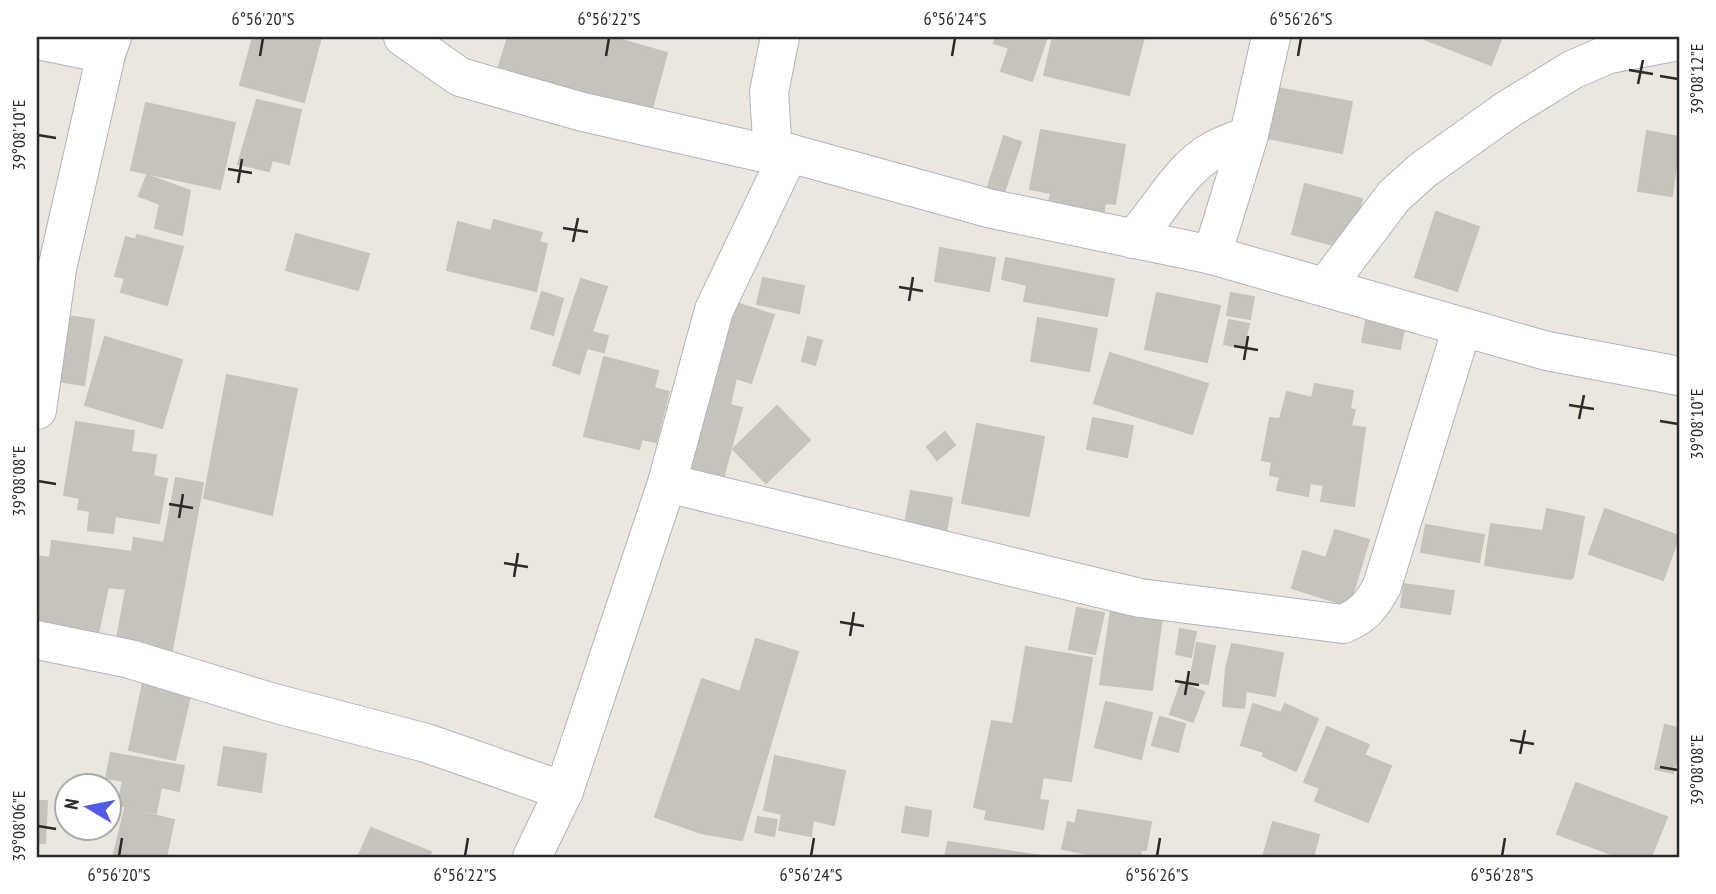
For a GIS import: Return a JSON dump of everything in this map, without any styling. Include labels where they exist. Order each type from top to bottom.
[{"type":"street","points":[[402,37],[460,77],[583,113],[781,154],[992,209],[1212,255],[1546,351],[1679,376]]},
{"type":"street","points":[[532,857],[564,791],[667,483],[714,310],[781,154],[769,92],[780,37]]},
{"type":"street","points":[[1212,255],[1249,135],[1271,37]]},
{"type":"street","points":[[37,40],[109,46],[52,228],[57,269],[37,410]]},
{"type":"street","points":[[1326,286],[1394,196],[1423,170],[1507,110],[1572,70],[1609,54],[1679,41]]},
{"type":"street","points":[[1133,239],[1194,165],[1213,150],[1249,135]]},
{"type":"street","points":[[667,483],[1140,598],[1343,624],[1358,618],[1372,605],[1382,586],[1462,328]]},
{"type":"street","points":[[37,640],[130,659],[270,702],[426,743],[564,791]]},
{"type":"building","points":[[253,37],[321,37],[304,102],[240,85]]},
{"type":"building","points":[[508,37],[611,37],[667,53],[651,112],[499,66]]},
{"type":"building","points":[[996,37],[1047,37],[1032,81],[1001,71],[1009,48],[994,43]]},
{"type":"building","points":[[1053,37],[1144,37],[1129,95],[1044,75]]},
{"type":"building","points":[[1502,37],[1491,65],[1424,39]]},
{"type":"building","points":[[1272,87],[1352,102],[1342,153],[1262,137]]},
{"type":"building","points":[[257,100],[301,110],[289,164],[272,160],[269,171],[238,164]]},
{"type":"building","points":[[146,103],[235,123],[220,189],[131,170]]},
{"type":"building","points":[[1041,130],[1125,145],[1115,204],[1105,203],[1103,216],[1048,208],[1051,193],[1030,189]]},
{"type":"building","points":[[1647,131],[1679,137],[1679,166],[1676,165],[1672,196],[1638,191]]},
{"type":"building","points":[[1004,136],[1021,142],[1002,198],[986,193]]},
{"type":"building","points":[[147,175],[190,191],[182,235],[155,228],[160,204],[139,196]]},
{"type":"building","points":[[1305,184],[1362,199],[1348,249],[1292,234]]},
{"type":"building","points":[[1436,212],[1479,227],[1457,291],[1415,277]]},
{"type":"building","points":[[494,220],[542,233],[539,242],[547,244],[536,291],[447,270],[458,222],[491,231]]},
{"type":"building","points":[[296,234],[369,254],[358,290],[286,270]]},
{"type":"building","points":[[137,235],[183,247],[167,305],[121,292],[125,278],[115,276],[126,237],[136,240]]},
{"type":"building","points":[[940,248],[995,258],[989,291],[935,281]]},
{"type":"building","points":[[1006,258],[1114,279],[1107,316],[1024,301],[1027,285],[1002,279]]},
{"type":"building","points":[[763,278],[804,286],[799,313],[757,304]]},
{"type":"building","points":[[581,279],[607,287],[592,332],[608,336],[604,352],[587,348],[579,374],[553,365]]},
{"type":"building","points":[[542,292],[563,299],[553,335],[531,328]]},
{"type":"building","points":[[1157,293],[1220,306],[1207,362],[1145,349]]},
{"type":"building","points":[[1231,293],[1254,297],[1250,319],[1227,315]]},
{"type":"building","points":[[730,301],[774,315],[751,383],[736,378],[730,405],[742,408],[722,482],[684,472]]},
{"type":"building","points":[[62,315],[94,320],[84,385],[51,380]]},
{"type":"building","points":[[1038,318],[1097,329],[1089,371],[1031,361]]},
{"type":"building","points":[[1229,320],[1249,324],[1243,348],[1224,344]]},
{"type":"building","points":[[1366,321],[1404,329],[1400,349],[1362,342]]},
{"type":"building","points":[[105,337],[182,360],[162,428],[85,405]]},
{"type":"building","points":[[808,337],[822,341],[815,365],[802,361]]},
{"type":"building","points":[[1110,353],[1208,384],[1192,434],[1094,403]]},
{"type":"building","points":[[604,357],[658,371],[654,388],[669,392],[656,442],[642,439],[639,449],[584,436]]},
{"type":"building","points":[[227,375],[297,389],[272,515],[204,498]]},
{"type":"building","points":[[1315,384],[1353,391],[1350,409],[1355,410],[1351,426],[1365,428],[1354,506],[1321,501],[1324,485],[1310,483],[1308,496],[1277,490],[1280,477],[1270,475],[1272,462],[1262,460],[1270,418],[1280,419],[1287,392],[1312,398]]},
{"type":"building","points":[[777,406],[810,440],[766,483],[733,449]]},
{"type":"building","points":[[1093,418],[1133,426],[1127,457],[1087,449]]},
{"type":"building","points":[[76,422],[134,431],[131,452],[156,455],[153,476],[167,479],[159,523],[115,516],[113,533],[88,530],[90,511],[78,509],[80,498],[64,495]]},
{"type":"building","points":[[977,424],[1044,437],[1029,516],[962,503]]},
{"type":"building","points":[[945,432],[955,445],[937,460],[927,447]]},
{"type":"building","points":[[176,478],[203,483],[170,661],[115,650],[126,589],[108,587],[96,643],[37,630],[37,556],[50,558],[52,541],[132,552],[134,538],[164,543]]},
{"type":"building","points":[[911,491],[952,498],[946,532],[905,524]]},
{"type":"building","points":[[1547,509],[1584,517],[1573,577],[1570,579],[1485,565],[1491,524],[1543,531]]},
{"type":"building","points":[[1605,509],[1679,536],[1663,580],[1589,554]]},
{"type":"building","points":[[1426,525],[1484,535],[1479,562],[1421,552]]},
{"type":"building","points":[[1335,530],[1369,540],[1349,606],[1292,588],[1303,551],[1326,558]]},
{"type":"building","points":[[1404,584],[1454,591],[1450,614],[1401,607]]},
{"type":"building","points":[[1077,608],[1104,613],[1095,654],[1069,649]]},
{"type":"building","points":[[1111,610],[1162,618],[1152,690],[1100,684]]},
{"type":"building","points":[[1180,629],[1196,632],[1191,657],[1176,654]]},
{"type":"building","points":[[756,639],[798,652],[742,840],[701,833],[655,817],[702,679],[740,692]]},
{"type":"building","points":[[1197,643],[1215,646],[1208,684],[1190,681]]},
{"type":"building","points":[[1232,644],[1283,653],[1275,696],[1246,691],[1244,708],[1223,706],[1226,668]]},
{"type":"building","points":[[1026,647],[1092,658],[1071,781],[1043,777],[1039,800],[1048,801],[1043,829],[985,819],[987,810],[974,807],[992,721],[1013,724]]},
{"type":"building","points":[[145,673],[193,684],[175,760],[129,750]]},
{"type":"building","points":[[1181,683],[1204,692],[1193,722],[1170,714]]},
{"type":"building","points":[[1106,702],[1152,713],[1141,759],[1095,747]]},
{"type":"building","points":[[1253,704],[1281,713],[1285,704],[1318,719],[1296,771],[1263,756],[1264,752],[1241,745]]},
{"type":"building","points":[[1160,717],[1185,724],[1178,752],[1152,745]]},
{"type":"building","points":[[1665,725],[1679,728],[1679,748],[1673,773],[1655,769]]},
{"type":"building","points":[[1327,727],[1369,745],[1364,755],[1391,766],[1368,822],[1315,801],[1320,788],[1304,782]]},
{"type":"building","points":[[224,747],[266,754],[261,792],[218,785]]},
{"type":"building","points":[[111,753],[184,766],[179,791],[161,787],[156,813],[122,806],[122,772],[107,772]]},
{"type":"building","points":[[775,756],[845,771],[834,825],[813,820],[811,836],[779,830],[782,814],[764,810]]},
{"type":"building","points":[[1576,783],[1667,817],[1651,857],[1619,857],[1557,834]]},
{"type":"building","points":[[37,801],[47,801],[45,843],[37,843]]},
{"type":"building","points":[[906,807],[931,811],[928,836],[902,832]]},
{"type":"building","points":[[125,808],[174,820],[166,857],[127,857],[114,854],[117,842],[122,842]]},
{"type":"building","points":[[1078,810],[1151,822],[1146,850],[1141,850],[1140,857],[1103,857],[1062,849],[1068,822],[1075,824]]},
{"type":"building","points":[[758,817],[777,820],[774,836],[755,832]]},
{"type":"building","points":[[1273,822],[1319,835],[1313,857],[1263,857]]},
{"type":"building","points":[[371,828],[431,852],[429,857],[358,857]]},
{"type":"building","points":[[948,842],[1048,857],[945,857]]}]
